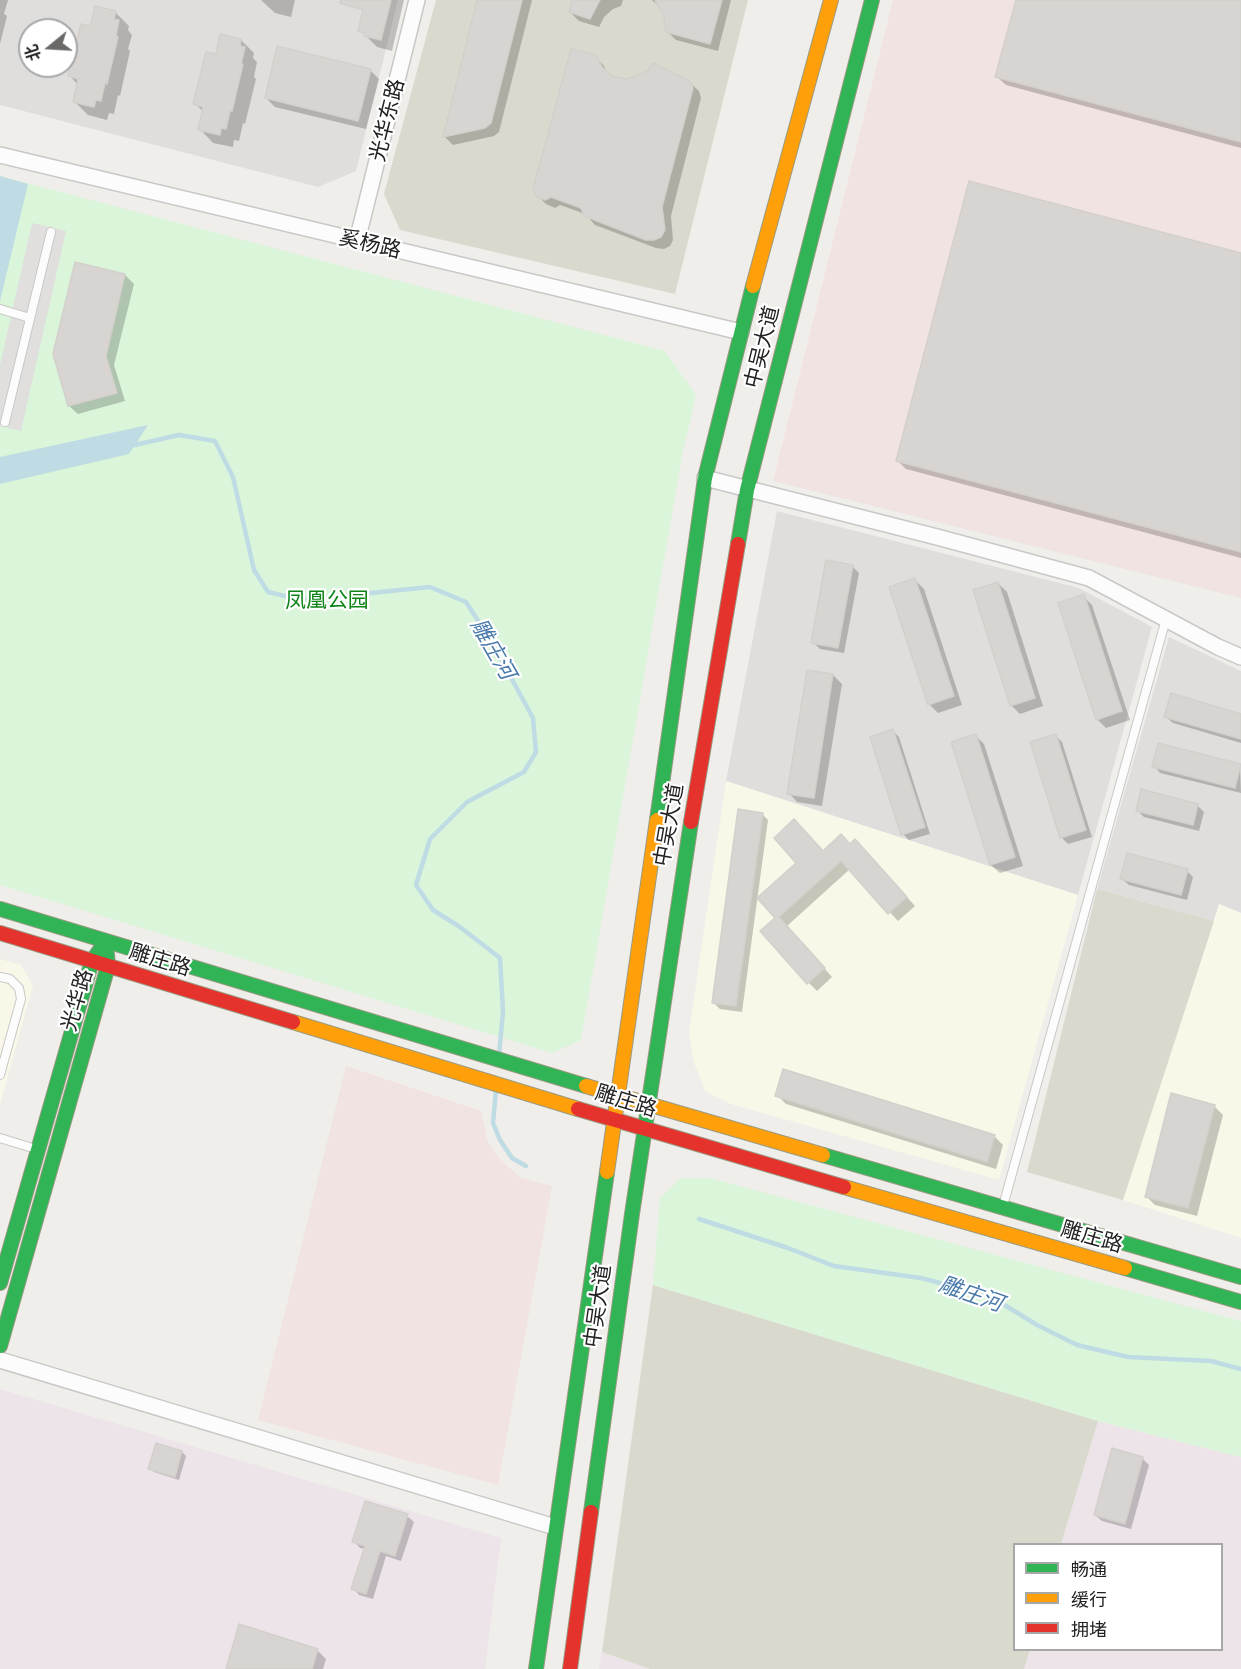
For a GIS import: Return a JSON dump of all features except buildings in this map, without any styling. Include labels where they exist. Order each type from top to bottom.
[{"type":"main road","name":"中吴大道","points":[[536,1669],[705,478],[741,332],[831,0]]},
{"type":"main road","name":"中吴大道","points":[[570,1669],[680,889],[747,490],[872,0]]},
{"type":"main road","name":"雕庄路","points":[[0,909],[616,1095],[649,1102],[1241,1277]]},
{"type":"main road","name":"雕庄路","points":[[0,933],[645,1129],[1241,1302]]},
{"type":"main road","name":"光华路","points":[[0,1283],[92,961],[106,941]]},
{"type":"main road","name":"光华路","points":[[0,1346],[108,966],[106,941]]},
{"type":"street","name":"光华东路","points":[[357,241],[417,0]]},
{"type":"street","name":"奚杨路","points":[[0,155],[741,332]]},
{"type":"street","points":[[705,478],[1089,578],[1241,657]]},
{"type":"street","points":[[0,1360],[555,1527]]},
{"type":"lane","points":[[5,422],[51,232]]},
{"type":"lane","points":[[0,309],[30,318]]},
{"type":"lane","points":[[1002,1207],[1166,619]]},
{"type":"lane","points":[[0,977],[10,979],[19,988],[21,999],[0,1075]]},
{"type":"lane","points":[[0,1138],[38,1150]]},
{"type":"shaded area","points":[[0,0],[398,0],[356,171],[318,187],[0,105]]},
{"type":"shaded area","points":[[436,0],[748,0],[675,294],[400,230],[384,194]]},
{"type":"shaded area","points":[[893,0],[1241,0],[1241,598],[773,481]]},
{"type":"shaded area","points":[[32,223],[66,231],[21,431],[0,426],[0,365]]},
{"type":"shaded area","points":[[777,511],[1079,588],[1152,627],[1078,895],[726,781]]},
{"type":"shaded area","points":[[1169,637],[1241,671],[1241,913],[1219,904],[1214,921],[1097,889]]},
{"type":"shaded area","points":[[726,781],[1078,895],[999,1180],[731,1104],[705,1091],[693,1060],[689,1032]]},
{"type":"shaded area","points":[[1097,889],[1214,921],[1123,1200],[1027,1172]]},
{"type":"shaded area","points":[[1219,904],[1241,913],[1241,1238],[1123,1200]]},
{"type":"shaded area","points":[[0,959],[21,965],[33,986],[0,1104]]},
{"type":"shaded area","points":[[346,1066],[481,1111],[487,1140],[499,1158],[521,1178],[552,1186],[498,1485],[258,1420]]},
{"type":"shaded area","points":[[653,1285],[1098,1421],[1061,1543],[1013,1543],[1013,1651],[1030,1651],[1024,1669],[650,1669],[602,1652]]},
{"type":"shaded area","points":[[0,1389],[501,1538],[485,1669],[0,1669]]},
{"type":"shaded area","points":[[1098,1421],[1241,1457],[1241,1669],[1024,1669],[1030,1651],[1223,1651],[1223,1543],[1061,1543]]},
{"type":"shaded area","points":[[602,1652],[650,1669],[599,1669]]},
{"type":"green space","name":"凤凰公园","points":[[0,176],[665,351],[696,395],[682,456],[581,1040],[552,1053],[0,885]]},
{"type":"green space","points":[[681,1178],[710,1178],[1241,1321],[1241,1457],[1098,1421],[653,1285],[660,1198]]},
{"type":"water","points":[[0,176],[28,184],[0,301]]},
{"type":"water","points":[[148,425],[129,454],[0,484],[0,457]]},
{"type":"waterway","name":"雕庄河","points":[[130,446],[179,435],[215,441],[233,477],[254,570],[268,592],[302,600],[430,587],[466,602],[491,641],[533,718],[536,752],[524,772],[467,802],[430,839],[416,885],[433,910],[460,927],[500,958],[503,1012],[499,1055]]},
{"type":"waterway","name":"雕庄河","points":[[496,1090],[493,1123],[500,1140],[512,1158],[526,1166]]},
{"type":"waterway","name":"雕庄河","points":[[699,1219],[788,1248],[834,1266],[921,1278],[990,1296],[1037,1325],[1077,1345],[1128,1357],[1211,1361],[1241,1369]]},
{"type":"traffic: fast","points":[[738,544],[747,490],[872,0]]},
{"type":"traffic: fast","points":[[657,820],[705,478],[753,286]]},
{"type":"traffic: fast","points":[[591,1512],[632,1214],[691,822]]},
{"type":"traffic: fast","points":[[0,909],[586,1086]]},
{"type":"traffic: fast","points":[[0,1283],[92,961],[99,951]]},
{"type":"traffic: fast","points":[[0,1346],[108,966],[107,954]]},
{"type":"traffic: fast","points":[[823,1155],[1241,1277]]},
{"type":"traffic: fast","points":[[536,1669],[607,1172]]},
{"type":"traffic: fast","points":[[1125,1268],[1241,1302]]},
{"type":"traffic: slow","points":[[753,286],[831,0]]},
{"type":"traffic: slow","points":[[607,1172],[657,820]]},
{"type":"traffic: slow","points":[[293,1022],[578,1109]]},
{"type":"traffic: slow","points":[[586,1086],[823,1155]]},
{"type":"traffic: slow","points":[[844,1187],[1125,1268]]},
{"type":"traffic: jam","points":[[691,822],[738,544]]},
{"type":"traffic: jam","points":[[0,933],[293,1022]]},
{"type":"traffic: jam","points":[[578,1109],[844,1187]]},
{"type":"traffic: jam","points":[[570,1669],[591,1512]]}]
